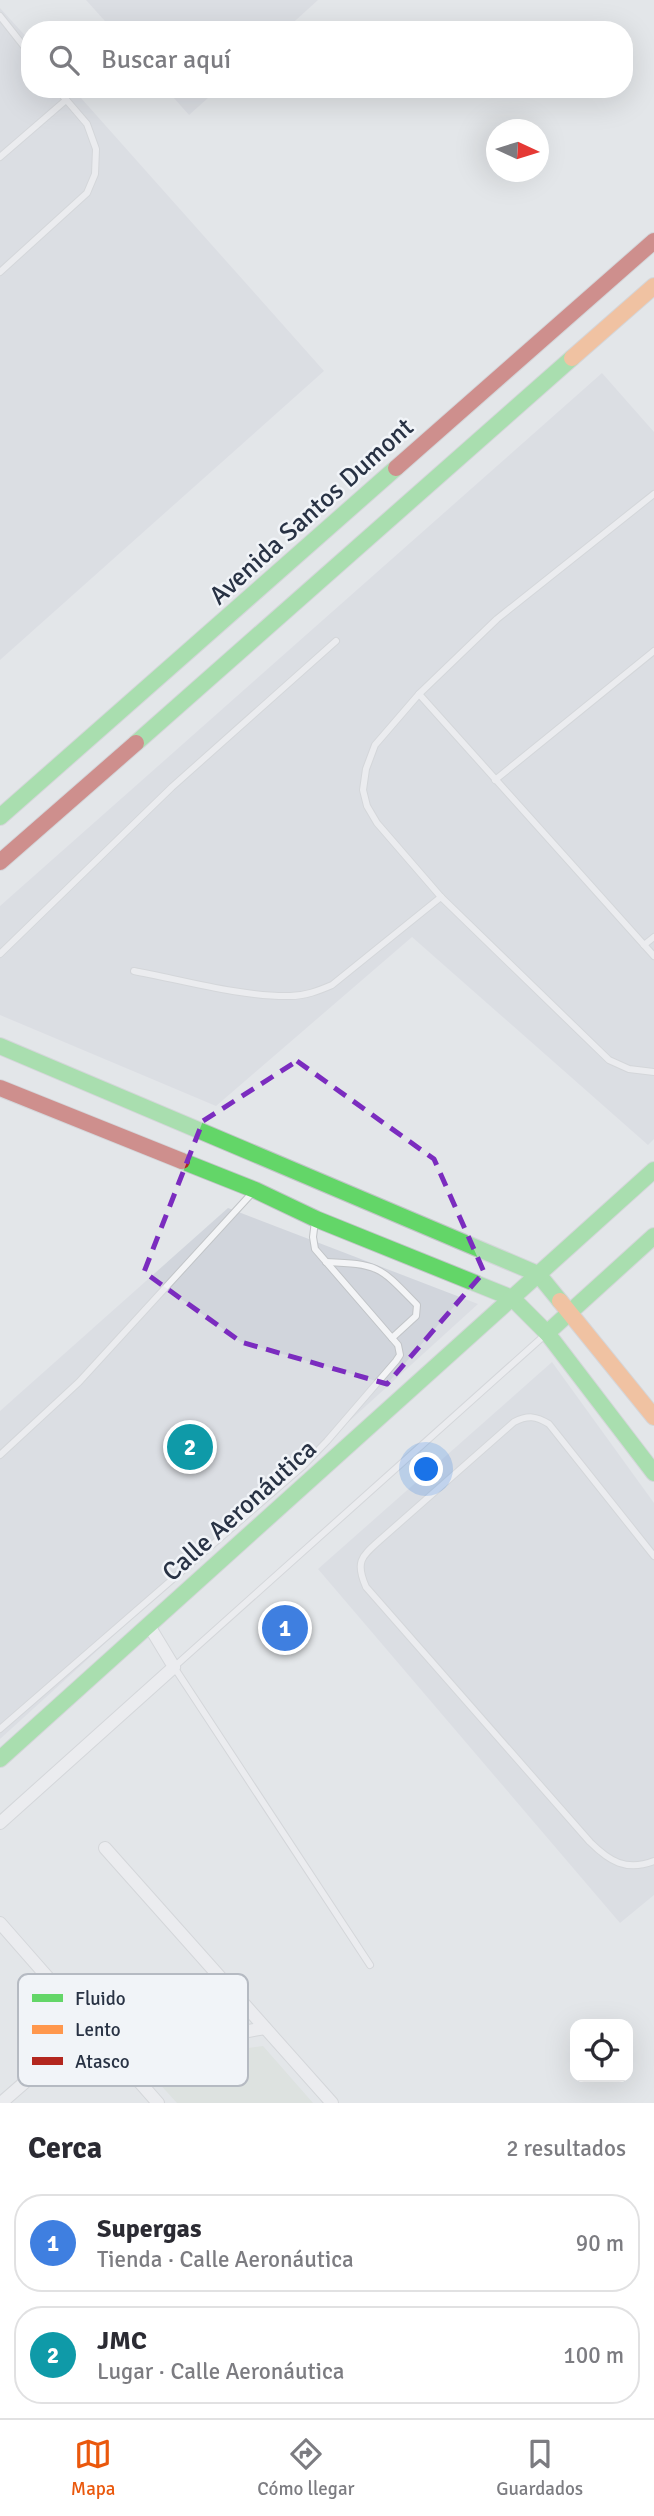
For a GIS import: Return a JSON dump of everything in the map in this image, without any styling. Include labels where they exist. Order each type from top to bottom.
[{"type":"main road","name":"Avenida Santos Dumont","points":[[0,817],[654,241]]},
{"type":"main road","points":[[0,862],[654,286]]},
{"type":"main road","points":[[0,1046],[538,1274],[654,1417]]},
{"type":"main road","points":[[0,1088],[255,1190],[316,1219],[512,1298],[547,1333],[654,1473]]},
{"type":"main road","name":"Calle Aeronáutica","points":[[0,1759],[654,1170]]},
{"type":"main road","points":[[547,1333],[569,1310],[654,1236]]},
{"type":"street","points":[[0,1823],[174,1667],[148,1624]]},
{"type":"street","points":[[105,1848],[217,1974]]},
{"type":"street","points":[[0,1923],[44,1974]]},
{"type":"street","points":[[248,2009],[331,2103]]},
{"type":"street","points":[[248,2031],[265,2028]]},
{"type":"street","points":[[1,2103],[21,2086]]},
{"type":"street","points":[[143,2086],[158,2103]]},
{"type":"lane","points":[[0,17],[21,43]]},
{"type":"lane","points":[[0,157],[66,100],[87,124],[96,149],[95,174],[87,193],[0,272]]},
{"type":"lane","points":[[654,494],[497,618],[419,694],[375,745],[366,769],[363,790],[367,806],[377,823],[441,897],[609,1060],[629,1069],[654,1072]]},
{"type":"lane","points":[[0,954],[172,787],[336,641]]},
{"type":"lane","points":[[495,780],[654,651]]},
{"type":"lane","points":[[419,694],[654,956]]},
{"type":"lane","points":[[134,971],[254,993],[291,996],[313,993],[332,985],[441,897]]},
{"type":"lane","points":[[644,945],[654,936]]},
{"type":"lane","points":[[0,1455],[79,1381],[255,1190]]},
{"type":"lane","points":[[0,1730],[316,1454],[396,1361],[400,1350],[392,1338],[315,1250],[313,1243],[316,1219]]},
{"type":"lane","points":[[326,1262],[361,1263],[377,1269],[390,1277],[417,1305],[416,1316],[392,1338]]},
{"type":"lane","points":[[370,1965],[174,1667],[547,1333]]},
{"type":"lane","points":[[654,1556],[550,1424],[539,1418],[526,1416],[514,1422],[363,1555],[360,1574],[366,1587],[590,1842],[616,1863],[629,1867],[654,1861]]},
{"type":"highlighted area","points":[[297,1061],[434,1159],[484,1272],[387,1384],[241,1342],[144,1272],[203,1121]]},
{"type":"shaded area","points":[[86,0],[318,0],[295,21],[105,21]]},
{"type":"shaded area","points":[[0,8],[21,31],[21,98],[81,98],[324,371],[0,660]]},
{"type":"shaded area","points":[[174,98],[208,98],[189,115]]},
{"type":"shaded area","points":[[602,373],[654,432],[654,1139],[648,1145],[412,937],[216,1106],[0,1015],[0,906]]},
{"type":"shaded area","points":[[228,1208],[478,1304],[0,1739],[0,1411]]},
{"type":"shaded area","points":[[552,1362],[654,1503],[654,1895],[620,1923],[318,1569]]},
{"type":"shaded area","points":[[263,2046],[313,2103],[177,2103],[162,2086],[248,2086],[248,2048]]},
{"type":"traffic: fast","points":[[136,743],[572,358]]},
{"type":"traffic: fast","points":[[0,817],[396,468]]},
{"type":"traffic: fast","points":[[0,1046],[538,1274],[560,1301]]},
{"type":"traffic: fast","points":[[182,1161],[255,1190],[316,1219],[512,1298],[547,1333],[654,1473]]},
{"type":"traffic: fast","points":[[0,1759],[654,1170]]},
{"type":"traffic: fast","points":[[547,1333],[654,1236]]},
{"type":"traffic: slow","points":[[572,358],[654,286]]},
{"type":"traffic: slow","points":[[560,1301],[654,1417]]},
{"type":"traffic: jam","points":[[396,468],[654,241]]},
{"type":"traffic: jam","points":[[0,862],[136,743]]},
{"type":"traffic: jam","points":[[0,1088],[182,1161]]},
{"type":"place","name":"JMC","points":[[190,1447]]},
{"type":"place","name":"Supergas","points":[[285,1628]]}]
